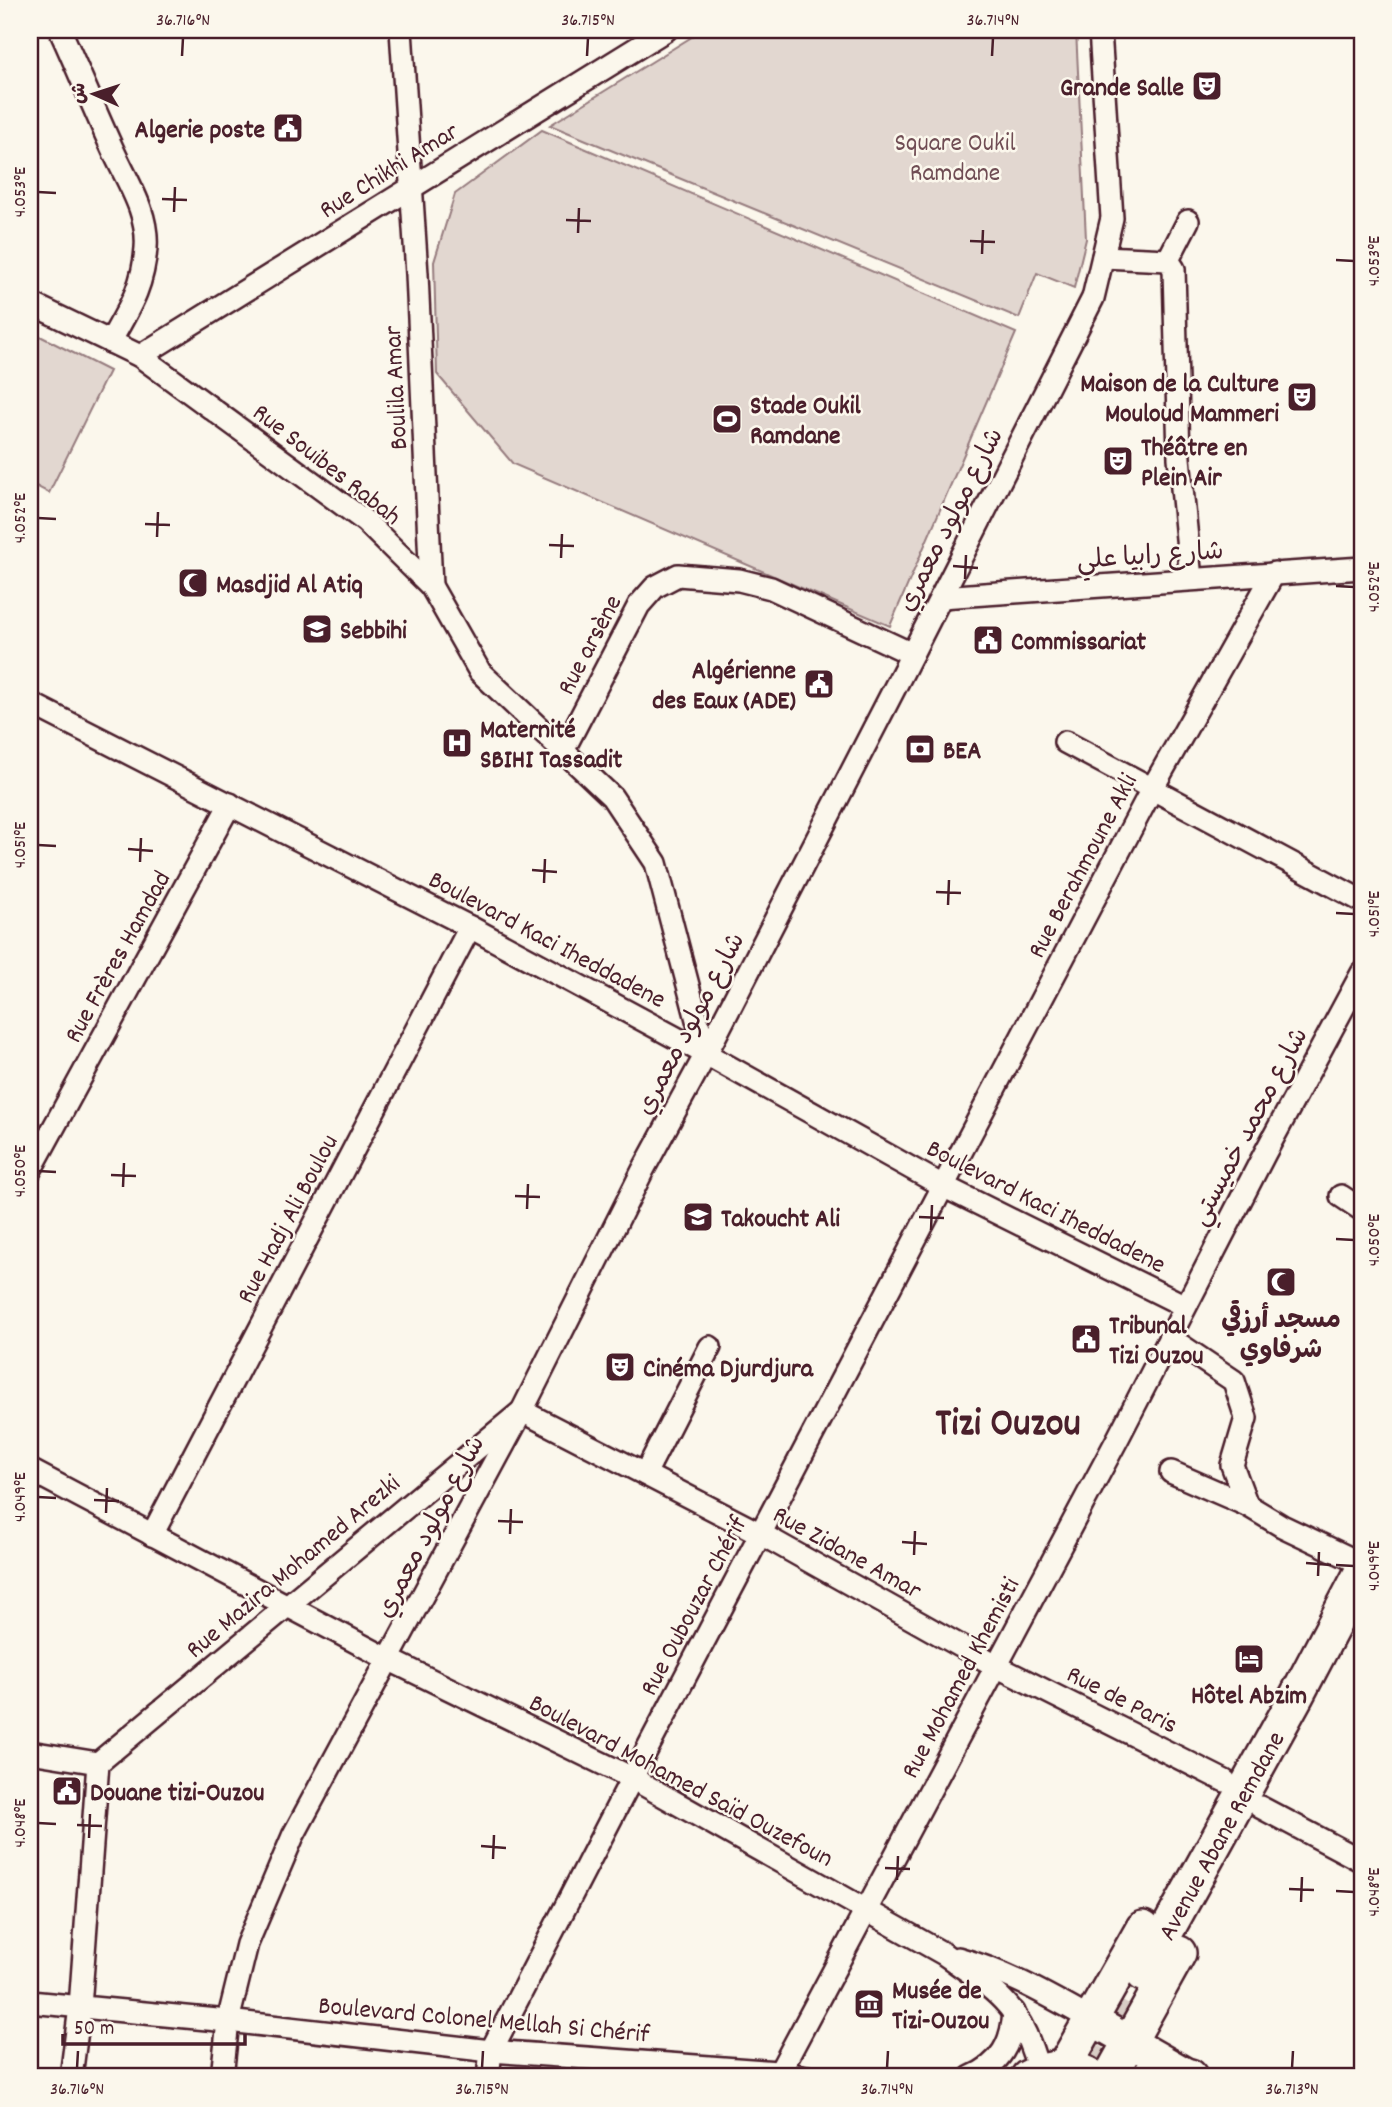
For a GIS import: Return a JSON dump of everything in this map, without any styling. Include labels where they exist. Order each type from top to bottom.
[{"type":"main road","points":[[1110,2077],[1260,1807],[1284,1751],[1297,1695],[1362,1571]]},
{"type":"main road","points":[[1056,2073],[1092,2020],[1251,1738],[1297,1695]]},
{"type":"main road","name":"Avenue Abane Remdane","points":[[1143,1974],[1297,1695]]},
{"type":"main road","points":[[1092,2020],[1191,2077]]},
{"type":"main road","points":[[1148,2077],[1164,2074],[1191,2077]]},
{"type":"street","points":[[60,30],[140,207],[145,227],[146,247],[139,289],[110,342]]},
{"type":"street","name":"Boulila Amar","points":[[401,30],[417,274],[431,586]]},
{"type":"street","name":"Rue Chikhi Amar","points":[[140,356],[666,30]]},
{"type":"street","name":"شارع مولود معمري","points":[[222,2077],[228,2021],[247,1944],[293,1836],[522,1411],[643,1170],[706,1054],[1093,298],[1112,218],[1100,30]]},
{"type":"street","points":[[1168,260],[1188,221]]},
{"type":"street","points":[[1103,257],[1168,260]]},
{"type":"street","points":[[1168,260],[1174,269],[1179,458],[1191,579]]},
{"type":"street","name":"Rue Souibes Rabah","points":[[30,303],[140,356],[365,520],[431,586],[480,672],[612,797],[656,863],[706,1054]]},
{"type":"street","name":"شارع رابيا علي","points":[[941,597],[1362,568]]},
{"type":"street","name":"Rue Berahmoune Akli","points":[[943,1186],[1152,789],[1274,573]]},
{"type":"street","name":"Rue arsène","points":[[563,751],[639,605],[655,587],[678,575],[739,580],[771,588],[912,654]]},
{"type":"street","name":"Boulevard Kaci Iheddadene","points":[[30,703],[470,927],[943,1186],[1185,1306]]},
{"type":"street","points":[[1065,743],[1362,901]]},
{"type":"street","name":"Rue Frères Hamdad","points":[[30,1171],[230,804]]},
{"type":"street","name":"Rue Hadj Ali Boulou","points":[[152,1535],[470,927]]},
{"type":"street","name":"شارع محمد خميستي","points":[[1185,1306],[1362,973]]},
{"type":"street","name":"Rue Oubouzar Chérif","points":[[491,2051],[943,1186]]},
{"type":"street","points":[[1341,1196],[1362,1210]]},
{"type":"street","name":"Rue Mohamed Khemisti","points":[[777,2075],[1118,1438],[1185,1306]]},
{"type":"street","points":[[1170,1338],[1234,1381],[1246,1418],[1232,1465],[1247,1504]]},
{"type":"street","points":[[645,1474],[710,1347]]},
{"type":"street","name":"Rue Zidane Amar","points":[[522,1411],[761,1534],[996,1666]]},
{"type":"street","name":"Rue Mazira Mohamed Arezki","points":[[98,1763],[522,1411]]},
{"type":"street","name":"Boulevard Mohamed Saïd Ouzefoun","points":[[30,1470],[390,1660],[632,1778],[944,1954],[990,1988],[1014,2012],[1030,2039],[1056,2073]]},
{"type":"street","points":[[1171,1472],[1247,1504],[1282,1526],[1362,1564]]},
{"type":"street","name":"Rue de Paris","points":[[996,1666],[1225,1781]]},
{"type":"street","points":[[30,1752],[98,1763],[80,2007],[71,2077]]},
{"type":"street","points":[[1260,1807],[1362,1861]]},
{"type":"street","name":"Boulevard Mohamed Saïd Ouzefoun","points":[[944,1954],[1007,1974],[1092,2020]]},
{"type":"street","name":"Boulevard Colonel Mellah Si Chérif","points":[[30,2002],[491,2051],[807,2077]]},
{"type":"street","points":[[971,2077],[998,2060],[1008,2048],[1014,2012]]},
{"type":"street","points":[[488,2077],[491,2051]]},
{"type":"green space","name":"Square Oukil Ramdane","points":[[703,30],[1076,30],[1086,239],[1074,288],[1037,273],[1019,318],[550,125]]},
{"type":"green space","name":"Stade Oukil Ramdane","points":[[542,130],[1016,333],[890,626],[513,464],[437,374],[434,262],[455,194]]},
{"type":"green space","points":[[30,331],[109,371],[49,493],[30,483]]},
{"type":"tunnel","points":[[1088,2077],[1143,1974]]},
{"type":"place","name":"Grande Salle","points":[[1207,86]]},
{"type":"place","name":"Algerie poste","points":[[288,128]]},
{"type":"place","name":"Maison de la Culture Mouloud Mammeri","points":[[1302,397]]},
{"type":"place","name":"Stade Oukil Ramdane","points":[[727,419]]},
{"type":"place","name":"Théâtre en Plein Air","points":[[1118,461]]},
{"type":"place","name":"Masdjid Al Atiq","points":[[193,583]]},
{"type":"place","name":"Sebbihi","points":[[317,629]]},
{"type":"place","name":"Commissariat","points":[[988,640]]},
{"type":"place","name":"Algérienne des Eaux (ADE)","points":[[819,684]]},
{"type":"place","name":"Maternité SBIHI Tassadit","points":[[457,743]]},
{"type":"place","name":"BEA","points":[[920,749]]},
{"type":"place","name":"Takoucht Ali","points":[[698,1217]]},
{"type":"place","name":"مسجد أرزقي شرفاوي","points":[[1281,1282]]},
{"type":"place","name":"Tribunal Tizi Ouzou","points":[[1086,1339]]},
{"type":"place","name":"Cinéma Djurdjura","points":[[620,1367]]},
{"type":"place","name":"Hôtel Abzim","points":[[1249,1659]]},
{"type":"place","name":"Douane tizi-Ouzou","points":[[67,1791]]},
{"type":"place","name":"Musée de Tizi-Ouzou","points":[[869,2004]]},
{"type":"district","name":"Tizi Ouzou","points":[[1008,1420]]}]
